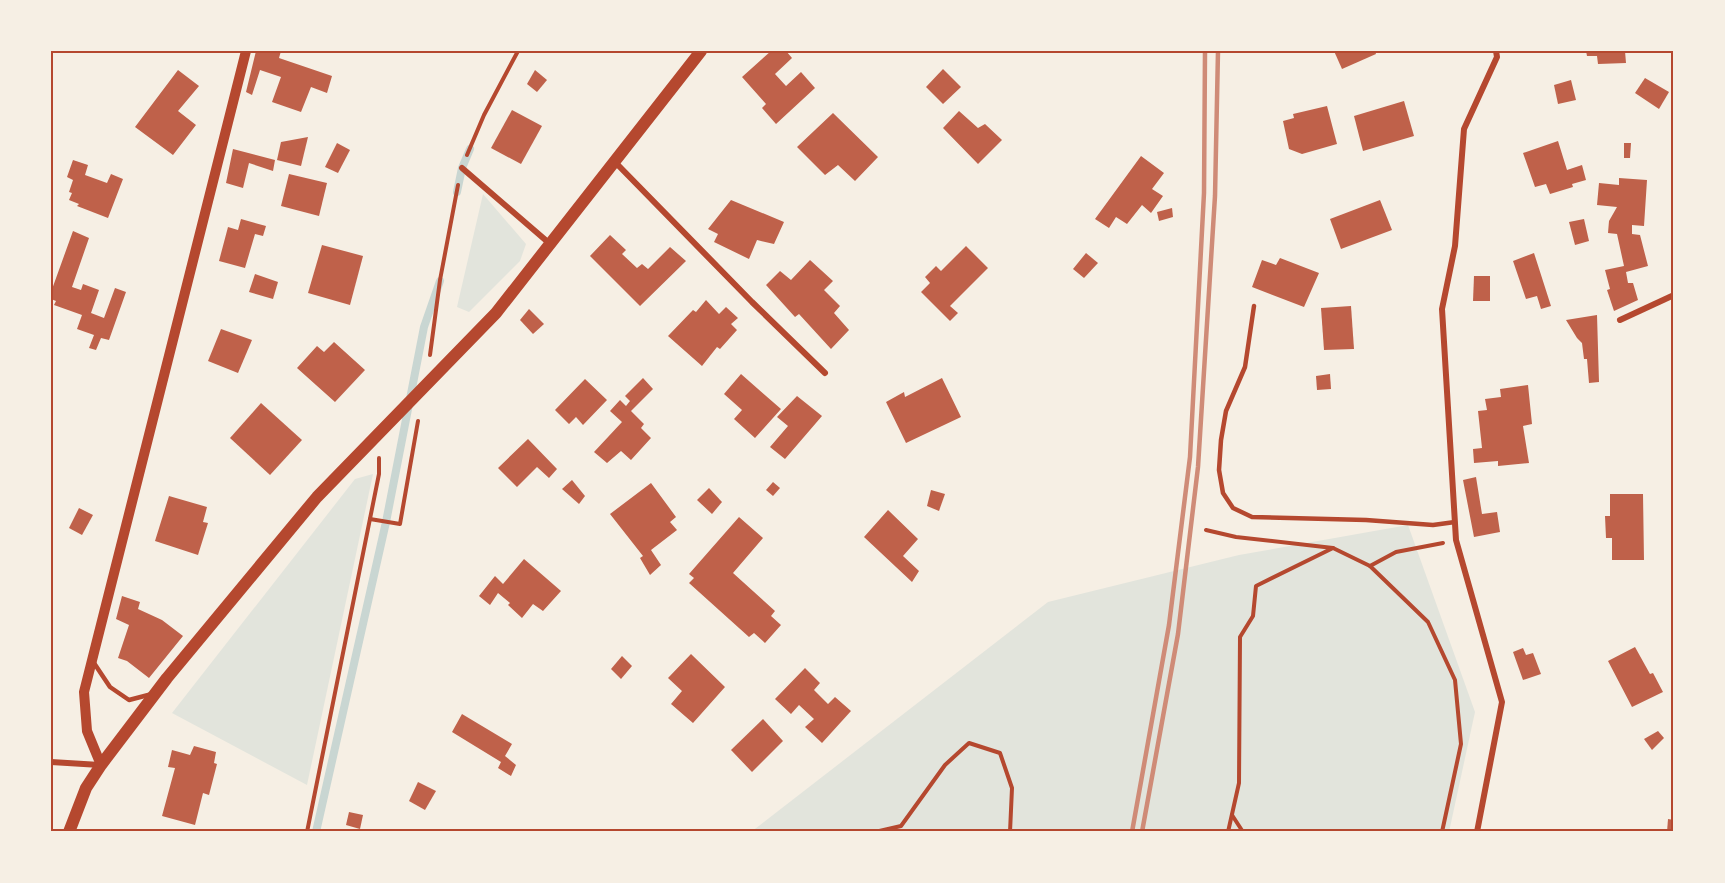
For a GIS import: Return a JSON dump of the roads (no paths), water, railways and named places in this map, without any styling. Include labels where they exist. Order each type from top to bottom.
[{"type":"main road","points":[[69,832],[86,788],[155,693],[317,497],[496,312],[701,51]]},
{"type":"street","points":[[51,762],[101,765],[87,730],[84,692],[246,51]]},
{"type":"street","points":[[1477,832],[1502,702],[1456,540],[1442,309],[1455,246],[1464,129],[1497,57],[1496,51]]},
{"type":"street","points":[[614,161],[825,373]]},
{"type":"street","points":[[462,168],[549,243]]},
{"type":"street","points":[[1620,320],[1674,295]]},
{"type":"lane","points":[[1254,306],[1245,368],[1226,411],[1221,440],[1219,470],[1222,493],[1233,508],[1252,517],[1366,520],[1433,525],[1455,522]]},
{"type":"lane","points":[[92,659],[110,687],[129,700],[155,693]]},
{"type":"waterway","points":[[457,192],[462,168],[470,149]]},
{"type":"waterway","points":[[316,832],[386,522],[424,327],[440,281]]},
{"type":"railway","points":[[1132,832],[1169,625],[1190,457],[1204,193],[1205,51]]},
{"type":"railway","points":[[1142,832],[1178,634],[1198,467],[1215,196],[1218,51]]}]
